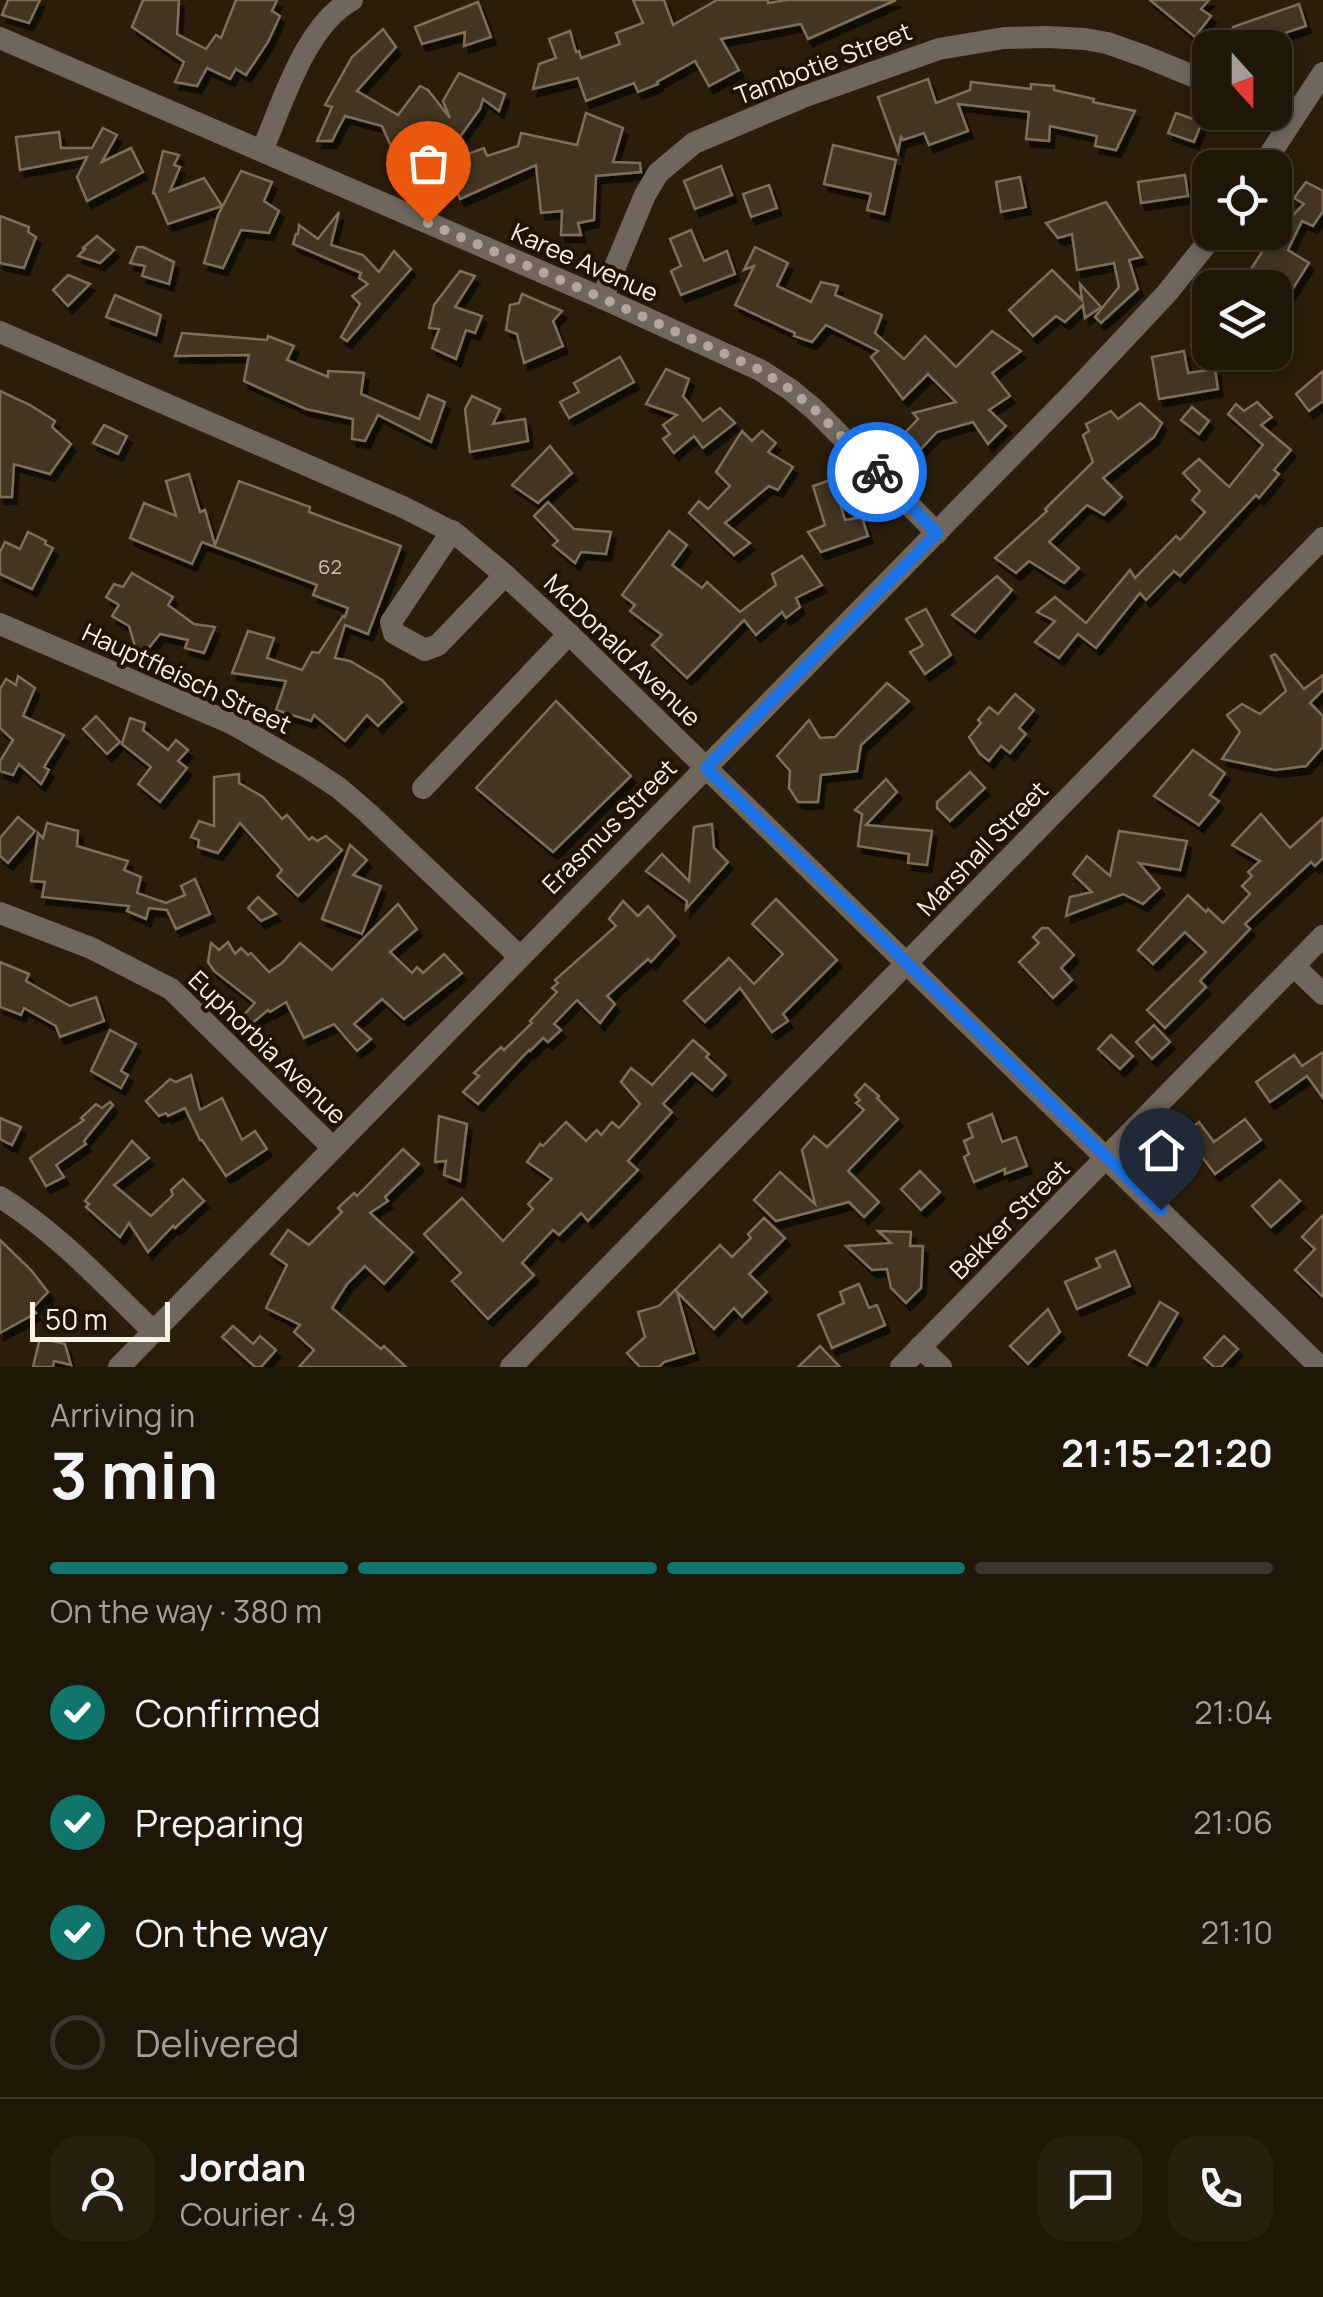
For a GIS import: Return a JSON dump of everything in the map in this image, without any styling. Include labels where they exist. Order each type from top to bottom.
[{"type":"street","points":[[262,151],[313,40],[335,12],[352,0]]},
{"type":"street","name":"Tambotie Street","points":[[602,298],[658,173],[694,143],[804,97],[939,49],[1004,38],[1047,37],[1106,43],[1192,75]]},
{"type":"street","name":"Karee Avenue","points":[[0,38],[760,370],[815,410],[937,533]]},
{"type":"street","points":[[1292,105],[1323,73]]},
{"type":"street","name":"Erasmus Street","points":[[119,1367],[937,533],[1128,335],[1201,250]]},
{"type":"street","name":"McDonald Avenue","points":[[0,332],[452,531],[569,634],[1320,1367]]},
{"type":"street","points":[[452,531],[391,622],[394,632],[425,650],[432,649],[505,575]]},
{"type":"street","name":"Marshall Street","points":[[512,1367],[1323,538]]},
{"type":"street","name":"Hauptfleisch Street","points":[[0,624],[233,724],[307,767],[368,812],[520,956]]},
{"type":"street","points":[[424,788],[569,634]]},
{"type":"street","name":"Euphorbia Avenue","points":[[0,913],[91,948],[171,989],[333,1148]]},
{"type":"street","name":"Bekker Street","points":[[901,1367],[1323,936]]},
{"type":"street","points":[[1294,966],[1323,994]]},
{"type":"street","points":[[0,1198],[62,1243],[152,1331]]},
{"type":"street","points":[[920,1347],[941,1367]]},
{"type":"building","points":[[8,0],[40,0],[29,23],[2,15]]},
{"type":"building","points":[[143,0],[179,0],[177,34],[206,49],[216,35],[221,38],[236,0],[277,0],[272,11],[280,16],[246,75],[236,69],[230,79],[207,68],[197,86],[175,82],[184,62],[132,27]]},
{"type":"building","points":[[633,0],[664,0],[673,25],[717,0],[896,0],[808,39],[801,24],[721,39],[739,70],[709,86],[695,61],[638,92],[634,83],[586,101],[578,78],[533,89],[539,64],[556,58],[549,39],[570,31],[581,58],[620,44],[616,33],[643,23]]},
{"type":"building","points":[[1150,0],[1209,0],[1201,9],[1211,16],[1200,30],[1192,30],[1192,35]]},
{"type":"building","points":[[478,2],[491,37],[464,46],[465,32],[422,44],[415,27]]},
{"type":"building","points":[[1299,4],[1306,26],[1292,31],[1233,27]]},
{"type":"building","points":[[383,29],[396,47],[357,91],[398,115],[420,86],[428,90],[450,118],[443,101],[459,73],[505,94],[499,111],[483,99],[444,159],[441,150],[410,167],[406,154],[396,158],[382,126],[345,116],[332,141],[317,141],[332,107],[325,105],[352,57]]},
{"type":"building","points":[[928,79],[936,103],[970,90],[971,82],[1031,89],[1031,84],[1054,86],[1054,90],[1135,111],[1116,150],[1095,146],[1097,136],[1050,126],[1049,141],[1026,139],[1029,112],[958,104],[968,131],[929,145],[924,133],[903,140],[901,137],[898,152],[878,97]]},
{"type":"building","points":[[586,113],[623,128],[613,162],[640,163],[641,172],[596,176],[594,220],[578,223],[581,235],[561,235],[562,211],[541,213],[536,165],[460,199],[446,162],[484,148],[487,156],[518,146],[521,133],[577,145]]},
{"type":"building","points":[[1176,113],[1192,119],[1192,130],[1199,130],[1194,142],[1168,133]]},
{"type":"building","points":[[103,128],[117,135],[102,162],[131,148],[143,172],[87,201],[77,177],[87,157],[20,170],[16,137],[59,132],[61,148],[92,148]]},
{"type":"building","points":[[833,145],[896,160],[884,214],[867,210],[871,194],[824,184]]},
{"type":"building","points":[[163,151],[179,155],[174,165],[180,167],[170,191],[204,178],[222,206],[168,224],[153,193]]},
{"type":"building","points":[[721,166],[732,195],[695,209],[684,181]]},
{"type":"building","points":[[241,171],[272,182],[264,201],[279,211],[269,233],[241,230],[223,268],[204,263],[218,215]]},
{"type":"building","points":[[1185,175],[1188,196],[1141,203],[1138,182]]},
{"type":"building","points":[[1020,177],[1026,207],[1001,212],[996,182]]},
{"type":"building","points":[[1306,182],[1323,191],[1323,211],[1313,226],[1302,221],[1292,242],[1292,216],[1304,204],[1294,198]]},
{"type":"building","points":[[769,185],[777,208],[751,217],[743,194]]},
{"type":"building","points":[[1106,202],[1142,257],[1129,260],[1138,289],[1101,323],[1095,317],[1119,287],[1114,263],[1077,270],[1072,234],[1058,238],[1046,223]]},
{"type":"building","points":[[339,212],[331,245],[363,255],[379,272],[394,251],[411,269],[347,341],[341,337],[360,304],[352,296],[368,284],[359,278],[361,273],[293,244],[299,225],[318,239]]},
{"type":"building","points":[[0,216],[29,227],[28,232],[36,237],[24,268],[0,263]]},
{"type":"building","points":[[691,230],[704,261],[727,251],[735,274],[681,295],[671,271],[681,266],[670,239]]},
{"type":"building","points":[[97,236],[114,250],[100,263],[78,256],[83,248]]},
{"type":"building","points":[[137,247],[174,262],[169,284],[142,276],[145,266],[130,263]]},
{"type":"building","points":[[755,247],[788,263],[777,286],[811,302],[821,282],[838,286],[835,295],[882,315],[875,333],[904,359],[925,336],[956,367],[992,331],[1021,351],[992,373],[1010,396],[989,410],[1006,426],[988,444],[973,422],[937,432],[919,451],[902,436],[918,419],[913,413],[956,402],[928,374],[903,399],[871,357],[878,351],[826,325],[812,342],[735,305],[754,266],[744,270]]},
{"type":"building","points":[[1263,250],[1288,250],[1309,263],[1292,290],[1292,270],[1250,270]]},
{"type":"building","points":[[1052,270],[1082,300],[1080,284],[1101,307],[1085,318],[1083,305],[1065,322],[1056,316],[1033,336],[1009,310]]},
{"type":"building","points":[[460,271],[475,276],[455,307],[482,316],[475,333],[466,330],[456,359],[432,348],[439,329],[429,328],[434,305]]},
{"type":"building","points":[[68,275],[90,284],[68,306],[53,290]]},
{"type":"building","points":[[522,294],[562,311],[553,321],[563,346],[524,363],[517,334],[506,330],[510,305],[519,303]]},
{"type":"building","points":[[115,295],[161,315],[156,335],[106,317]]},
{"type":"building","points":[[182,333],[267,340],[268,336],[294,346],[287,360],[328,377],[328,371],[364,373],[361,394],[419,419],[428,395],[445,402],[431,442],[378,415],[365,441],[352,439],[353,419],[306,409],[244,381],[249,355],[175,356]]},
{"type":"building","points":[[1184,351],[1188,373],[1215,370],[1218,389],[1159,399],[1152,357]]},
{"type":"building","points":[[620,357],[634,382],[569,418],[560,402],[579,392],[574,383]]},
{"type":"building","points":[[666,369],[689,379],[683,396],[703,421],[720,408],[735,423],[703,448],[694,436],[674,453],[663,439],[670,434],[663,425],[677,415],[646,404]]},
{"type":"building","points":[[1323,371],[1323,401],[1309,411],[1296,394]]},
{"type":"building","points":[[0,391],[55,421],[52,427],[71,444],[50,474],[14,464],[12,497],[0,497]]},
{"type":"building","points":[[472,396],[500,409],[493,424],[525,419],[528,441],[470,452],[465,409]]},
{"type":"building","points":[[1257,402],[1272,417],[1261,425],[1291,450],[1274,470],[1279,474],[1259,498],[1256,495],[1180,576],[1174,571],[1146,600],[1140,593],[1096,648],[1078,634],[1059,658],[1035,642],[1055,621],[1037,612],[1055,597],[1086,623],[1130,570],[1135,578],[1176,536],[1180,540],[1205,512],[1192,500],[1200,491],[1183,473],[1199,459],[1229,487],[1263,445],[1228,414],[1236,404],[1244,411]]},
{"type":"building","points":[[1140,403],[1162,423],[1154,437],[1103,478],[1122,497],[1104,515],[1087,505],[1049,542],[1079,568],[1064,583],[1029,561],[1016,573],[995,558],[1093,462],[1083,435],[1089,431],[1086,424],[1111,411],[1118,419]]},
{"type":"building","points":[[1192,407],[1209,421],[1199,434],[1181,420]]},
{"type":"building","points":[[104,425],[127,436],[118,454],[93,443]]},
{"type":"building","points":[[742,431],[752,441],[762,431],[776,443],[768,452],[793,467],[778,490],[769,486],[725,523],[750,543],[734,555],[689,513],[699,501],[708,509],[730,486],[716,472]]},
{"type":"building","points":[[550,446],[572,473],[538,503],[512,485]]},
{"type":"building","points":[[189,474],[215,545],[239,481],[401,546],[368,634],[345,625],[335,658],[350,661],[382,680],[402,702],[378,726],[367,715],[345,741],[314,715],[311,721],[276,710],[286,681],[232,673],[248,631],[274,638],[267,658],[302,670],[312,652],[319,653],[348,608],[313,595],[317,585],[202,542],[192,564],[130,538],[144,503],[176,516],[166,481]]},
{"type":"building","points":[[833,479],[845,520],[862,517],[868,536],[821,552],[808,532],[825,525],[813,486]]},
{"type":"building","points":[[548,502],[574,529],[611,532],[606,554],[581,552],[575,563],[553,545],[558,541],[534,516]]},
{"type":"building","points":[[669,531],[687,545],[672,565],[702,588],[707,582],[740,612],[776,585],[772,574],[802,556],[822,585],[796,598],[800,607],[786,618],[782,612],[756,635],[744,620],[687,678],[652,645],[662,635],[630,611],[635,605],[622,595]]},
{"type":"building","points":[[28,532],[53,548],[32,589],[0,574],[0,552],[5,542],[20,549]]},
{"type":"building","points":[[132,573],[173,597],[168,605],[194,624],[215,627],[204,653],[185,648],[188,640],[160,634],[139,660],[129,626],[112,616],[119,605],[106,597],[114,584],[123,587]]},
{"type":"building","points":[[997,576],[1012,590],[975,632],[952,615]]},
{"type":"building","points":[[926,609],[951,655],[925,674],[910,652],[923,645],[906,619]]},
{"type":"building","points":[[1275,654],[1304,689],[1323,675],[1323,690],[1310,703],[1323,716],[1323,747],[1306,766],[1275,770],[1222,759],[1240,732],[1227,715],[1242,704],[1260,714],[1286,691],[1271,656]]},
{"type":"building","points":[[18,676],[35,688],[23,716],[64,735],[44,767],[49,770],[41,784],[19,764],[13,775],[0,771],[0,761],[13,740],[0,728],[0,689],[6,679],[16,685]]},
{"type":"building","points":[[887,683],[909,701],[861,745],[857,771],[821,775],[818,802],[798,802],[789,788],[790,771],[777,756],[809,720],[820,738],[835,737]]},
{"type":"building","points":[[1015,694],[1034,710],[1019,728],[1026,734],[1010,753],[1001,746],[989,761],[969,737],[989,707],[998,714]]},
{"type":"building","points":[[556,701],[631,776],[553,852],[476,788]]},
{"type":"building","points":[[96,716],[120,742],[107,754],[83,729]]},
{"type":"building","points":[[130,718],[145,723],[143,730],[168,750],[176,740],[188,750],[178,761],[187,768],[160,802],[138,784],[151,767],[122,744]]},
{"type":"building","points":[[1193,750],[1225,773],[1210,795],[1219,801],[1199,825],[1154,796]]},
{"type":"building","points":[[970,772],[985,788],[950,821],[937,808],[937,802]]},
{"type":"building","points":[[239,774],[239,783],[263,797],[282,819],[287,815],[309,840],[326,836],[342,850],[298,896],[277,876],[282,870],[240,823],[218,853],[198,847],[199,840],[191,837],[199,821],[214,826],[214,777]]},
{"type":"building","points":[[886,779],[897,792],[866,825],[932,831],[927,865],[908,863],[909,854],[858,846],[862,814],[855,810]]},
{"type":"building","points":[[1261,814],[1290,848],[1323,818],[1323,858],[1315,866],[1311,862],[1245,924],[1250,929],[1200,981],[1206,987],[1165,1028],[1147,1010],[1206,952],[1185,932],[1153,964],[1138,950],[1188,895],[1223,923],[1250,894],[1242,886],[1252,876],[1248,872],[1260,861],[1232,845]]},
{"type":"building","points":[[18,817],[35,831],[8,863],[0,856],[0,838]]},
{"type":"building","points":[[47,823],[78,831],[77,846],[128,861],[124,870],[141,877],[137,893],[166,903],[185,895],[181,886],[195,879],[210,914],[176,929],[167,910],[149,908],[146,919],[127,911],[129,906],[42,897],[45,882],[31,881],[38,833],[43,838]]},
{"type":"building","points":[[712,824],[714,848],[728,862],[686,909],[687,901],[646,871],[662,854],[689,881],[694,827]]},
{"type":"building","points":[[1119,831],[1187,841],[1180,870],[1139,863],[1160,888],[1143,904],[1123,894],[1066,916],[1070,897],[1092,892],[1073,874],[1087,856],[1110,876]]},
{"type":"building","points":[[350,845],[367,860],[353,875],[381,886],[362,934],[322,919]]},
{"type":"building","points":[[258,897],[276,914],[261,921],[248,908]]},
{"type":"building","points":[[776,899],[837,960],[783,1014],[788,1021],[772,1032],[740,988],[705,1022],[684,1001],[729,958],[754,984],[783,954],[752,924]]},
{"type":"building","points":[[623,901],[638,916],[648,906],[675,936],[651,962],[648,959],[607,996],[615,1004],[600,1023],[577,1000],[554,1024],[561,1030],[548,1042],[543,1038],[529,1050],[478,1104],[463,1092],[479,1076],[474,1073],[532,1023],[557,992],[552,988],[558,983],[555,980],[616,926],[609,919]]},
{"type":"building","points":[[398,904],[417,929],[390,952],[412,973],[417,967],[423,973],[444,954],[462,973],[404,1019],[382,999],[354,1024],[371,1039],[357,1051],[334,1024],[304,1038],[286,1002],[268,1010],[239,1034],[232,1027],[255,1003],[214,971],[208,962],[211,943],[219,950],[228,942],[235,954],[241,948],[248,955],[251,953],[269,972],[300,943],[332,970]]},
{"type":"building","points":[[1042,928],[1048,928],[1074,955],[1061,968],[1072,980],[1053,998],[1019,962],[1039,943],[1033,937]]},
{"type":"building","points":[[0,962],[29,974],[26,981],[70,1006],[96,997],[104,1021],[60,1037],[56,1026],[24,1008],[21,1015],[0,1007]]},
{"type":"building","points":[[1154,1025],[1170,1042],[1152,1059],[1136,1042]]},
{"type":"building","points":[[110,1030],[136,1044],[121,1071],[128,1075],[121,1088],[91,1071]]},
{"type":"building","points":[[1111,1035],[1133,1056],[1120,1069],[1098,1049]]},
{"type":"building","points":[[693,1040],[726,1075],[712,1090],[692,1073],[663,1104],[672,1112],[628,1161],[638,1170],[588,1221],[581,1213],[559,1235],[553,1230],[522,1263],[534,1275],[488,1319],[452,1281],[461,1273],[424,1234],[462,1198],[503,1241],[533,1209],[528,1204],[552,1179],[527,1162],[540,1144],[543,1146],[566,1122],[586,1141],[597,1130],[601,1135],[612,1122],[619,1128],[640,1104],[621,1082],[631,1068],[652,1085]]},
{"type":"building","points":[[1323,1052],[1323,1098],[1307,1076],[1270,1102],[1256,1082],[1294,1055],[1302,1066]]},
{"type":"building","points":[[191,1075],[200,1110],[222,1098],[242,1140],[255,1131],[267,1149],[226,1176],[200,1140],[185,1108],[159,1116],[146,1101],[170,1079],[176,1082]]},
{"type":"building","points":[[865,1084],[898,1119],[848,1171],[879,1202],[864,1217],[849,1202],[776,1221],[754,1200],[780,1172],[815,1204],[802,1150],[814,1136],[827,1147],[864,1110],[856,1103],[860,1100],[855,1095]]},
{"type":"building","points":[[110,1102],[113,1105],[84,1141],[86,1144],[56,1165],[64,1177],[46,1186],[30,1158],[84,1120],[81,1118],[96,1104],[102,1108]]},
{"type":"building","points":[[992,1114],[1002,1142],[1016,1137],[1027,1166],[1005,1174],[1005,1169],[974,1182],[964,1157],[969,1154],[964,1141],[973,1137],[968,1124]]},
{"type":"building","points":[[439,1116],[467,1124],[460,1181],[444,1175],[446,1161],[435,1162]]},
{"type":"building","points":[[0,1118],[21,1127],[12,1145],[0,1139]]},
{"type":"building","points":[[1245,1119],[1261,1140],[1215,1174],[1184,1133],[1199,1122],[1214,1142]]},
{"type":"building","points":[[132,1141],[149,1158],[114,1185],[151,1216],[183,1179],[204,1201],[148,1252],[129,1223],[120,1237],[86,1207],[89,1204],[85,1201]]},
{"type":"building","points":[[403,1149],[419,1164],[385,1197],[388,1201],[370,1213],[413,1252],[384,1284],[365,1266],[347,1284],[332,1308],[406,1367],[299,1367],[314,1350],[294,1332],[300,1325],[266,1308],[287,1265],[271,1254],[288,1230],[309,1245],[342,1212],[338,1208],[354,1193],[357,1196]]},
{"type":"building","points":[[920,1171],[940,1192],[921,1210],[901,1189]]},
{"type":"building","points":[[1280,1180],[1300,1201],[1271,1227],[1252,1206]]},
{"type":"building","points":[[1323,1215],[1323,1297],[1295,1270],[1315,1249],[1302,1237]]},
{"type":"building","points":[[764,1218],[785,1238],[749,1274],[767,1292],[742,1317],[734,1308],[714,1329],[677,1292],[694,1353],[659,1367],[640,1367],[627,1353],[645,1337],[638,1312],[659,1306],[720,1245],[732,1257]]},
{"type":"building","points":[[878,1231],[911,1232],[910,1246],[923,1246],[921,1288],[906,1303],[891,1288],[887,1269],[872,1270],[846,1246],[891,1243]]},
{"type":"building","points":[[0,1240],[48,1292],[32,1309],[36,1313],[0,1333]]},
{"type":"building","points":[[1115,1251],[1130,1286],[1077,1309],[1065,1282],[1100,1267],[1096,1259]]},
{"type":"building","points":[[859,1284],[869,1308],[877,1305],[885,1325],[832,1348],[818,1315],[844,1303],[840,1292]]},
{"type":"building","points":[[1160,1302],[1178,1313],[1147,1365],[1129,1355]]},
{"type":"building","points":[[1048,1309],[1060,1332],[1028,1364],[1010,1346]]},
{"type":"building","points":[[233,1326],[253,1344],[260,1336],[276,1350],[261,1367],[255,1367],[222,1337]]},
{"type":"building","points":[[1224,1336],[1238,1349],[1221,1367],[1214,1367],[1204,1358]]},
{"type":"building","points":[[40,1338],[65,1344],[71,1365],[54,1361],[53,1367],[33,1367]]},
{"type":"building","points":[[820,1346],[840,1367],[798,1367]]},
{"type":"way so far","points":[[428,223],[760,370],[815,410],[877,472]]},
{"type":"route","points":[[877,472],[937,533],[706,768],[1161,1210]]}]
